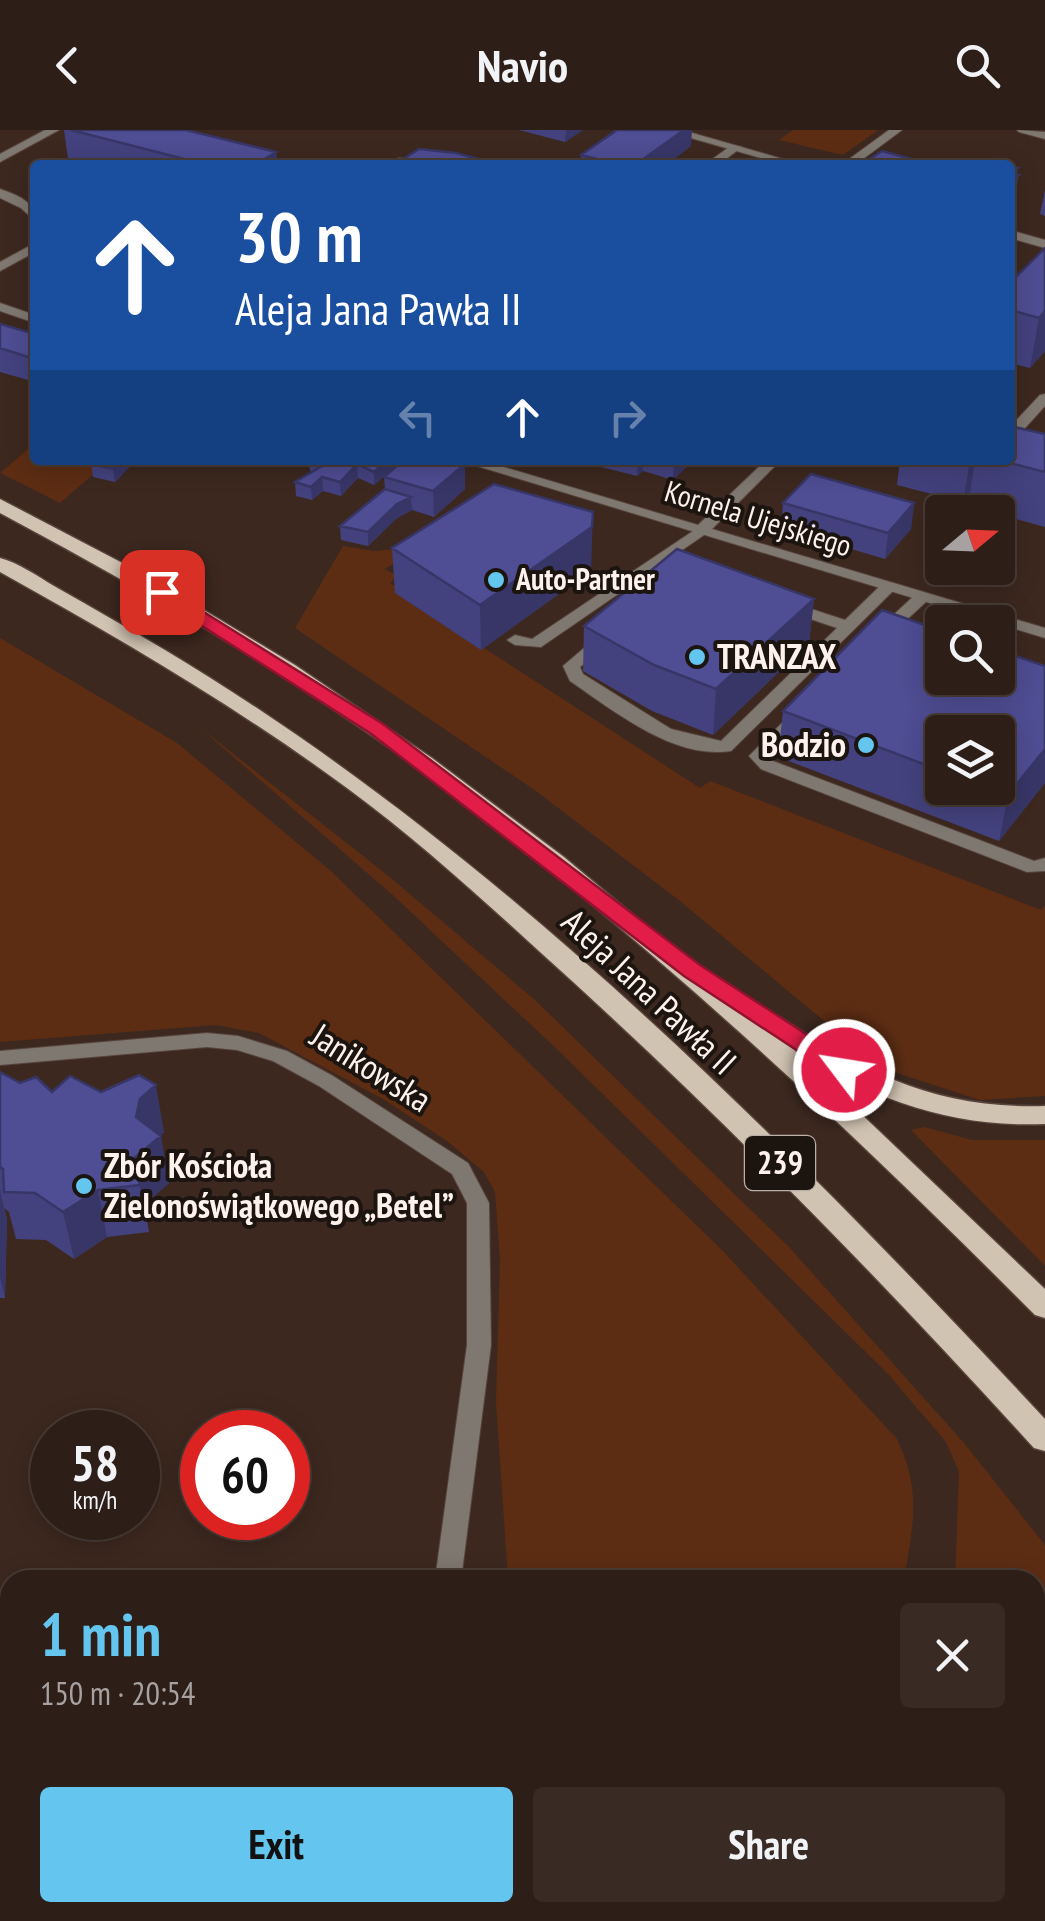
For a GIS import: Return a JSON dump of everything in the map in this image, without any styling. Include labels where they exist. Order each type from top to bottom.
[{"type":"main road","name":"Aleja Jana Pawła II","points":[[0,505],[176,600],[376,728],[692,970],[888,1149],[1045,1307]]},
{"type":"main road","name":"Aleja Jana Pawła II","points":[[0,564],[69,602],[355,784],[500,903],[627,1016],[900,1280],[1045,1438]]},
{"type":"main road","points":[[0,581],[69,602]]},
{"type":"main road","points":[[692,970],[869,1085],[925,1106],[1021,1117],[1045,1115]]},
{"type":"street","points":[[0,159],[53,130]]},
{"type":"street","points":[[670,130],[782,160]]},
{"type":"street","points":[[854,160],[896,130]]},
{"type":"street","points":[[1024,130],[1045,136]]},
{"type":"street","points":[[717,160],[736,146]]},
{"type":"street","points":[[0,193],[30,211]]},
{"type":"street","points":[[1015,235],[1045,244]]},
{"type":"street","points":[[0,267],[30,250]]},
{"type":"street","points":[[0,307],[30,317]]},
{"type":"street","points":[[1015,431],[1045,398]]},
{"type":"street","name":"Kornela Ujejskiego","points":[[481,465],[1042,633]]},
{"type":"street","points":[[515,640],[535,644],[702,530],[769,465]]},
{"type":"street","points":[[616,630],[571,666],[576,677],[640,719],[697,746],[725,746],[886,588]]},
{"type":"street","points":[[878,646],[920,598]]},
{"type":"street","points":[[771,600],[846,626]]},
{"type":"street","points":[[778,619],[812,632]]},
{"type":"street","points":[[811,704],[758,756],[767,765],[1034,868],[1045,864]]},
{"type":"street","name":"Janikowska","points":[[0,1058],[207,1040],[238,1043],[280,1056],[310,1073],[460,1170],[478,1204],[479,1345],[449,1570]]},
{"type":"shaded area","points":[[793,130],[878,130],[843,155],[779,140]]},
{"type":"shaded area","points":[[30,447],[30,465],[104,465],[60,503],[0,473]]},
{"type":"shaded area","points":[[485,488],[517,499],[384,569],[399,576],[390,583],[400,589],[395,593],[700,788],[710,781],[1041,910],[1045,906],[1045,1096],[980,1100],[897,1073],[842,1036],[680,901],[536,791],[295,628],[343,546],[374,551],[398,549]]},
{"type":"shaded area","points":[[0,638],[177,743],[332,872],[721,1249],[897,1439],[913,1492],[905,1570],[507,1570],[496,1402],[500,1260],[495,1192],[484,1172],[447,1141],[383,1099],[259,1033],[216,1025],[0,1042]]},
{"type":"shaded area","points":[[199,727],[386,874],[535,1000],[789,1247],[964,1443],[1045,1545],[1045,1570],[955,1570],[959,1472],[946,1442],[889,1375],[562,1054],[396,898]]},
{"type":"shaded area","points":[[924,1127],[972,1140],[1045,1140],[1045,1266],[911,1130]]},
{"type":"building","points":[[71,130],[186,130],[276,152],[263,160],[184,159]]},
{"type":"building","points":[[617,130],[684,130],[642,160],[601,160],[581,155]]},
{"type":"building","points":[[419,149],[482,160],[402,160]]},
{"type":"building","points":[[882,151],[912,159],[879,160],[871,158]]},
{"type":"building","points":[[1045,248],[1045,311],[1039,318],[1015,311],[1015,278]]},
{"type":"building","points":[[0,324],[30,333],[30,358],[0,348]]},
{"type":"building","points":[[1015,427],[1045,434],[1045,472],[1015,464]]},
{"type":"building","points":[[324,465],[356,465],[340,482],[322,477],[311,487],[295,482]]},
{"type":"building","points":[[359,465],[382,465],[374,472]]},
{"type":"building","points":[[398,465],[464,465],[433,491],[384,477]]},
{"type":"building","points":[[811,474],[914,503],[888,533],[783,503]]},
{"type":"building","points":[[494,484],[593,512],[592,527],[480,605],[392,548]]},
{"type":"building","points":[[385,489],[411,497],[397,504],[368,532],[340,526]]},
{"type":"building","points":[[677,549],[814,599],[716,689],[654,665],[584,626]]},
{"type":"building","points":[[882,610],[925,625],[925,695],[1015,695],[1015,656],[1045,666],[1045,749],[1015,786],[1015,715],[925,715],[925,765],[783,711]]},
{"type":"building","points":[[0,1072],[20,1083],[36,1077],[52,1092],[70,1076],[101,1092],[139,1075],[156,1085],[140,1099],[136,1117],[161,1136],[133,1159],[140,1185],[98,1190],[63,1212],[35,1193],[4,1192],[0,1167]]},
{"type":"place","name":"Auto-Partner","points":[[496,580]]},
{"type":"place","name":"TRANZAX","points":[[697,657]]},
{"type":"place","name":"Bodzio","points":[[866,745]]},
{"type":"place","name":"Zbór Kościoła Zielonoświątkowego „Betel”","points":[[84,1186]]},
{"type":"route","points":[[162,592],[376,728],[692,970],[844,1070]]}]
